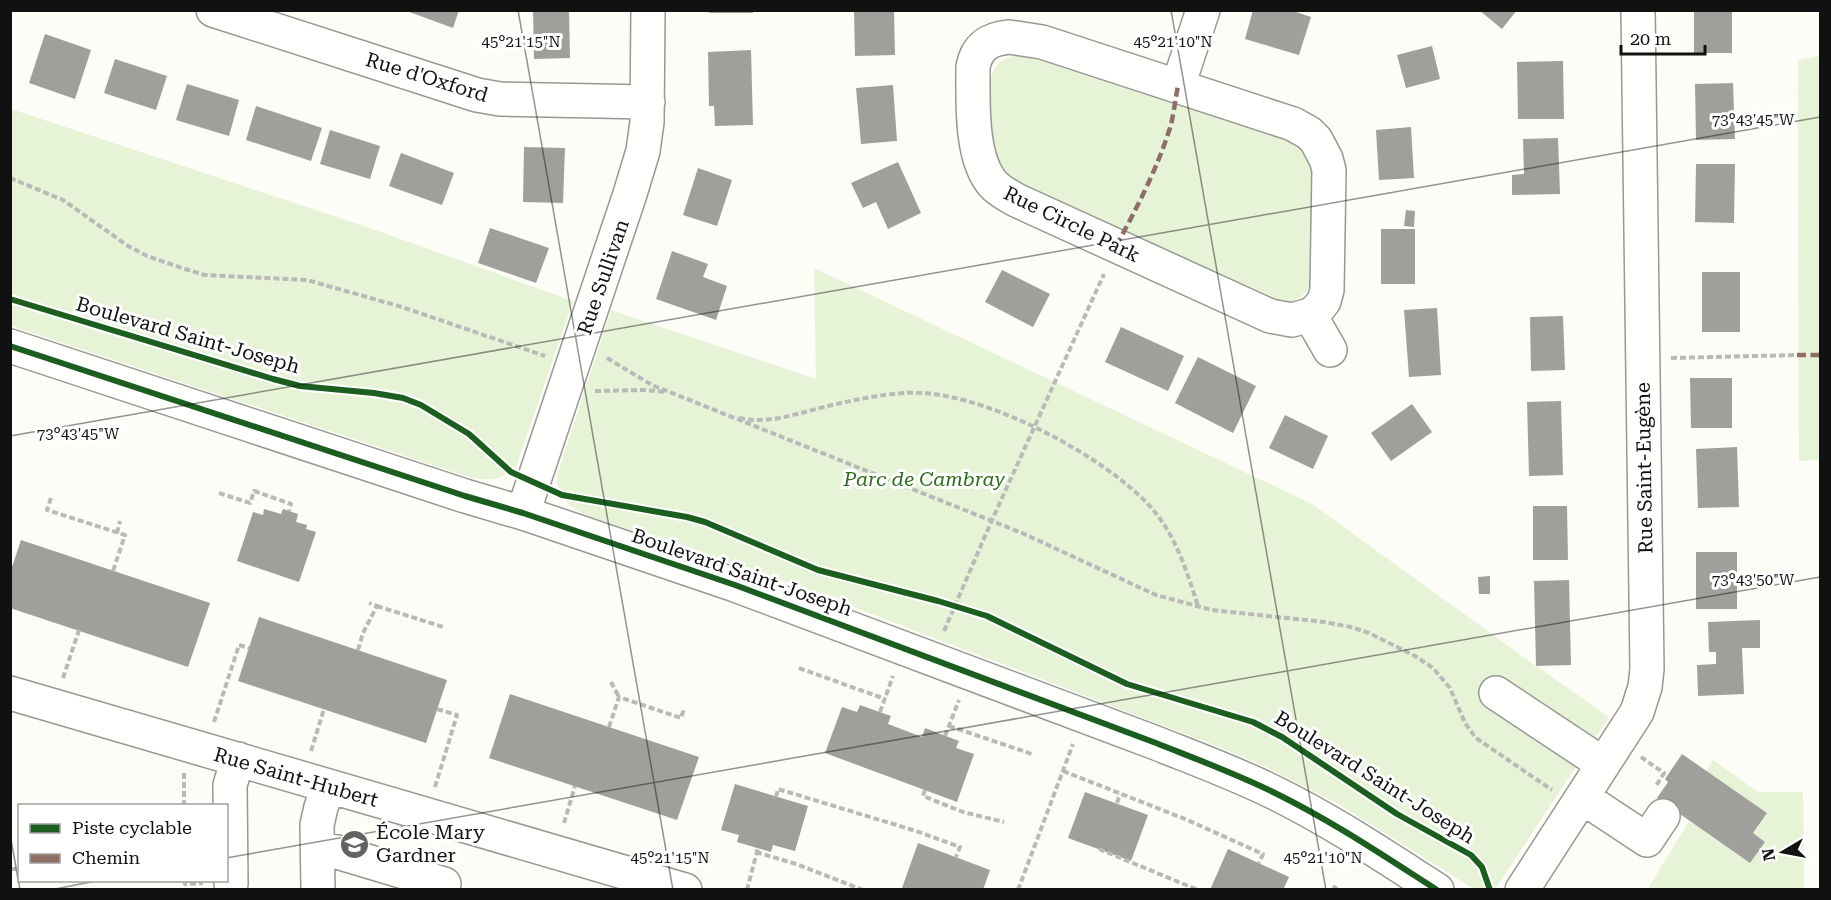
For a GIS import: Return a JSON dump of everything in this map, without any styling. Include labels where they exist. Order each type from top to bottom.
[{"type":"street","name":"Rue d'Oxford","points":[[213,10],[477,95],[507,99],[648,102]]},
{"type":"street","name":"Rue Sullivan","points":[[523,513],[638,171],[645,138],[648,102],[648,10]]},
{"type":"street","points":[[1178,86],[1203,10]]},
{"type":"street","name":"Rue Saint-Eugène","points":[[1522,890],[1570,796],[1603,764],[1637,712],[1646,687],[1638,10]]},
{"type":"street","name":"Rue Circle Park","points":[[1009,37],[1042,42],[1178,86],[1293,124],[1309,133],[1322,149],[1329,170],[1328,277],[1324,301],[1310,315],[1292,320],[1270,316],[1147,260],[1016,200],[994,185],[981,165],[976,140],[973,66],[975,57],[987,42],[1009,37]]},
{"type":"street","points":[[1310,315],[1330,350]]},
{"type":"street","name":"Boulevard Saint-Joseph","points":[[10,346],[523,513],[835,621],[1222,769],[1323,818],[1437,890]]},
{"type":"street","name":"Rue Saint-Hubert","points":[[10,693],[194,758],[238,759],[685,890]]},
{"type":"street","points":[[1496,693],[1603,764]]},
{"type":"street","points":[[231,884],[230,784],[238,759]]},
{"type":"street","points":[[318,890],[318,818],[329,786]]},
{"type":"street","points":[[1570,796],[1647,840],[1658,802]]},
{"type":"street","points":[[318,850],[337,852],[449,888]]},
{"type":"path","points":[[10,178],[63,200],[128,246],[147,256],[182,268],[205,274],[307,280],[402,307],[551,358]]},
{"type":"path","points":[[940,640],[1105,271]]},
{"type":"path","points":[[601,355],[652,385],[992,520],[1156,596],[1245,615],[1293,618],[1350,627],[1390,643],[1424,662],[1442,678],[1450,687],[1465,723],[1476,738],[1570,796]]},
{"type":"path","points":[[1661,358],[1797,355]]},
{"type":"path","points":[[589,391],[671,392]]},
{"type":"path","points":[[726,415],[751,421],[764,420],[869,397],[906,392],[934,393],[975,403],[1075,448],[1134,490],[1154,511],[1173,537],[1198,606]]},
{"type":"path","points":[[219,493],[250,503],[254,491],[291,504],[289,511]]},
{"type":"path","points":[[51,498],[47,510],[125,536],[113,571]]},
{"type":"path","points":[[117,533],[120,521]]},
{"type":"path","points":[[369,603],[443,627]]},
{"type":"path","points":[[947,604],[966,609]]},
{"type":"path","points":[[358,650],[363,633],[377,606]]},
{"type":"path","points":[[184,804],[194,758],[239,645],[249,648]]},
{"type":"path","points":[[800,668],[885,699]]},
{"type":"path","points":[[880,712],[896,669]]},
{"type":"path","points":[[611,682],[619,697],[681,718],[684,709]]},
{"type":"path","points":[[945,736],[962,693]]},
{"type":"path","points":[[609,727],[619,697]]},
{"type":"path","points":[[426,815],[457,716],[438,709]]},
{"type":"path","points":[[949,726],[1032,754]]},
{"type":"path","points":[[1018,890],[1076,736]]},
{"type":"path","points":[[1636,753],[1666,774],[1658,802]]},
{"type":"path","points":[[1063,771],[1185,819],[1263,854],[1259,863]]},
{"type":"path","points":[[776,797],[778,789],[916,831],[960,847],[956,857]]},
{"type":"path","points":[[925,790],[923,796],[963,812],[1004,822]]},
{"type":"path","points":[[1117,803],[1120,794]]},
{"type":"path","points":[[1099,849],[1198,890]]},
{"type":"path","points":[[747,890],[757,850],[863,890]]},
{"type":"path","points":[[1333,886],[1338,890]]},
{"type":"green space","points":[[1021,54],[1040,57],[1280,138],[1294,143],[1304,151],[1314,172],[1311,284],[1307,291],[1292,301],[1267,298],[1016,182],[1008,176],[997,162],[991,142],[990,85],[992,74],[998,63]]},
{"type":"green space","points":[[1820,56],[1820,460],[1799,461],[1798,60]]},
{"type":"green space","points":[[11,109],[367,227],[573,301],[516,467],[494,479],[469,477],[11,326]]},
{"type":"green space","name":"Parc de Cambray","points":[[814,268],[1312,504],[1609,717],[1495,889],[1474,889],[1340,805],[1270,769],[1222,748],[798,586],[588,516],[565,501],[559,490],[557,475],[611,310],[816,379]]},
{"type":"green space","points":[[1713,760],[1758,792],[1803,792],[1804,889],[1647,890],[1689,821],[1750,863],[1765,842],[1753,833],[1767,813],[1706,771]]},
{"type":"building","points":[[404,10],[459,10],[453,28]]},
{"type":"building","points":[[533,10],[569,10],[570,58],[534,59]]},
{"type":"building","points":[[708,10],[753,10],[753,13],[709,13]]},
{"type":"building","points":[[854,10],[894,10],[895,55],[855,56]]},
{"type":"building","points":[[1253,10],[1290,10],[1311,17],[1299,55],[1245,39]]},
{"type":"building","points":[[1479,10],[1517,10],[1502,29]]},
{"type":"building","points":[[1694,10],[1732,10],[1732,53],[1694,53]]},
{"type":"building","points":[[45,34],[91,50],[75,99],[29,83]]},
{"type":"building","points":[[1432,46],[1440,79],[1406,88],[1397,55]]},
{"type":"building","points":[[751,50],[753,125],[715,126],[714,106],[709,106],[708,52]]},
{"type":"building","points":[[115,59],[167,76],[156,110],[104,93]]},
{"type":"building","points":[[1563,61],[1564,119],[1518,119],[1517,62]]},
{"type":"building","points":[[1733,83],[1735,139],[1696,140],[1695,84]]},
{"type":"building","points":[[187,84],[239,100],[229,136],[176,120]]},
{"type":"building","points":[[893,85],[897,141],[861,144],[856,88]]},
{"type":"building","points":[[256,106],[322,128],[311,161],[246,140]]},
{"type":"building","points":[[1411,127],[1414,178],[1379,180],[1376,130]]},
{"type":"building","points":[[330,130],[380,146],[370,179],[320,164]]},
{"type":"building","points":[[1558,138],[1560,194],[1512,195],[1512,175],[1524,174],[1523,139]]},
{"type":"building","points":[[524,147],[565,148],[563,203],[523,202]]},
{"type":"building","points":[[401,153],[454,173],[442,205],[389,186]]},
{"type":"building","points":[[898,162],[921,213],[888,229],[876,202],[863,208],[851,183]]},
{"type":"building","points":[[1696,164],[1735,164],[1734,223],[1695,222]]},
{"type":"building","points":[[698,168],[732,180],[717,226],[683,215]]},
{"type":"building","points":[[1406,210],[1415,211],[1414,227],[1404,226]]},
{"type":"building","points":[[490,228],[549,248],[536,283],[478,263]]},
{"type":"building","points":[[1381,229],[1415,229],[1415,284],[1381,284]]},
{"type":"building","points":[[672,251],[708,264],[703,277],[727,286],[716,320],[656,299]]},
{"type":"building","points":[[1002,270],[1050,294],[1033,327],[985,302]]},
{"type":"building","points":[[1702,272],[1740,272],[1740,332],[1702,332]]},
{"type":"building","points":[[1437,308],[1441,375],[1409,377],[1404,310]]},
{"type":"building","points":[[1563,316],[1565,370],[1531,371],[1530,317]]},
{"type":"building","points":[[1121,327],[1184,356],[1168,391],[1105,362]]},
{"type":"building","points":[[1198,357],[1256,386],[1233,433],[1175,403]]},
{"type":"building","points":[[1690,378],[1732,378],[1732,428],[1691,428]]},
{"type":"building","points":[[1561,401],[1563,475],[1529,476],[1527,402]]},
{"type":"building","points":[[1412,404],[1432,432],[1391,461],[1371,433]]},
{"type":"building","points":[[1285,415],[1328,436],[1313,469],[1269,448]]},
{"type":"building","points":[[1737,447],[1739,507],[1698,508],[1696,449]]},
{"type":"building","points":[[1533,506],[1567,506],[1568,560],[1533,560]]},
{"type":"building","points":[[264,509],[281,514],[283,509],[298,514],[296,522],[307,525],[306,529],[316,532],[299,582],[237,561],[253,512],[263,515]]},
{"type":"building","points":[[21,540],[210,603],[188,667],[10,608],[10,573]]},
{"type":"building","points":[[1696,552],[1737,552],[1737,609],[1696,609]]},
{"type":"building","points":[[1490,576],[1490,594],[1479,594],[1478,577]]},
{"type":"building","points":[[1569,580],[1571,665],[1536,666],[1534,581]]},
{"type":"building","points":[[259,617],[447,680],[426,743],[238,681]]},
{"type":"building","points":[[1760,620],[1760,648],[1742,648],[1744,694],[1698,696],[1697,665],[1716,664],[1716,652],[1709,652],[1708,622]]},
{"type":"building","points":[[510,694],[699,757],[677,820],[489,758]]},
{"type":"building","points":[[860,705],[891,716],[888,724],[922,737],[925,728],[959,741],[956,748],[974,754],[957,802],[825,753],[842,707],[857,712]]},
{"type":"building","points":[[1682,754],[1767,813],[1753,833],[1765,842],[1750,863],[1657,798],[1668,782],[1665,779]]},
{"type":"building","points":[[735,784],[808,806],[795,851],[773,845],[771,852],[737,842],[739,835],[721,830]]},
{"type":"building","points":[[1085,792],[1148,815],[1131,861],[1068,838]]},
{"type":"building","points":[[918,843],[990,870],[983,890],[907,890],[902,888]]},
{"type":"building","points":[[1228,849],[1289,877],[1283,890],[1210,890]]},
{"type":"marked path","points":[[1116,246],[1159,158],[1173,118],[1178,86]]},
{"type":"marked path","points":[[1797,355],[1820,355]]},
{"type":"cycle path","points":[[10,299],[300,386],[403,398],[421,405],[469,434],[511,472],[562,495],[705,522],[818,570],[987,616],[1127,684],[1253,722],[1282,737],[1397,814],[1471,855],[1482,867],[1490,890]]},
{"type":"cycle path","points":[[10,346],[523,513],[735,585],[1156,743],[1275,793],[1358,839],[1437,890]]},
{"type":"place","name":"École Mary Gardner","points":[[355,844]]}]
